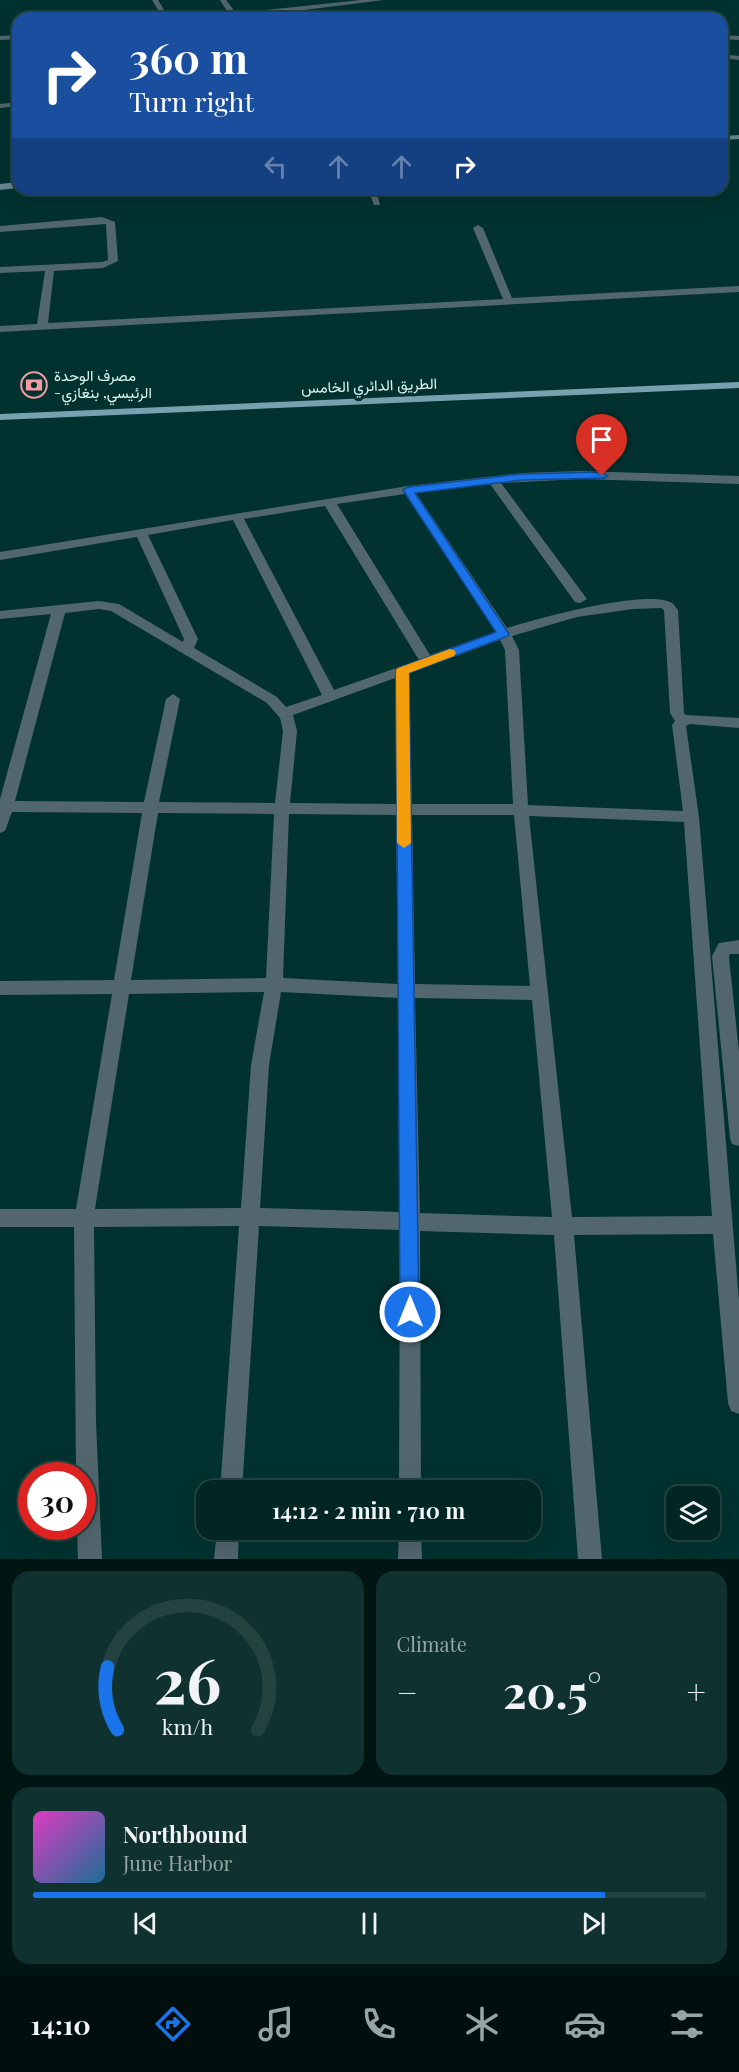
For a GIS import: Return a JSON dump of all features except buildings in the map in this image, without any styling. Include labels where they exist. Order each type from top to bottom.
[{"type":"main road","name":"الطريق الدائري الخامس","points":[[0,417],[588,389],[739,379]]},
{"type":"main road","name":"الطريق الدائري الخامس","points":[[0,411],[739,385]]},
{"type":"street","points":[[254,12],[265,9],[381,0]]},
{"type":"street","points":[[374,195],[377,203]]},
{"type":"street","points":[[0,229],[102,220],[110,222],[113,261],[103,265],[0,270]]},
{"type":"street","points":[[478,228],[509,302]]},
{"type":"street","points":[[42,327],[50,268]]},
{"type":"street","points":[[0,329],[739,289]]},
{"type":"street","points":[[0,556],[237,516],[408,490],[494,480],[580,475],[739,480]]},
{"type":"street","points":[[494,480],[579,599]]},
{"type":"street","points":[[408,490],[503,634],[513,657],[521,810],[563,1226],[590,1559]]},
{"type":"street","points":[[329,502],[426,662]]},
{"type":"street","points":[[237,516],[330,697]]},
{"type":"street","points":[[141,533],[191,639],[187,650]]},
{"type":"street","points":[[285,713],[503,634],[583,611],[665,604],[671,610],[677,713],[682,721]]},
{"type":"street","points":[[0,615],[99,605],[114,607],[272,700],[285,713],[290,731],[282,807],[276,952],[260,1065],[232,1480]]},
{"type":"street","points":[[0,827],[3,806],[59,610]]},
{"type":"street","points":[[402,670],[410,1223],[410,1480]]},
{"type":"street","points":[[90,1559],[84,1218],[120,985],[172,699]]},
{"type":"street","points":[[682,721],[739,723]]},
{"type":"street","points":[[682,721],[679,725],[691,817],[726,1274],[739,1403]]},
{"type":"street","points":[[3,806],[404,808],[691,817]]},
{"type":"street","points":[[739,947],[729,946],[720,953],[734,1031],[739,1138]]},
{"type":"street","points":[[0,988],[273,985],[405,991],[540,993]]},
{"type":"street","points":[[0,1218],[251,1217],[563,1226],[723,1225]]},
{"type":"street","points":[[226,1559],[227,1540]]},
{"type":"street","points":[[410,1540],[410,1559]]},
{"type":"slow traffic","points":[[404,843],[402,670],[450,653]]},
{"type":"place","name":"مصرف الوحدة -الرئيسي, بنغازي","points":[[34,385]]},
{"type":"route","points":[[410,1312],[402,670],[503,634],[408,490],[522,477],[602,476]]}]
